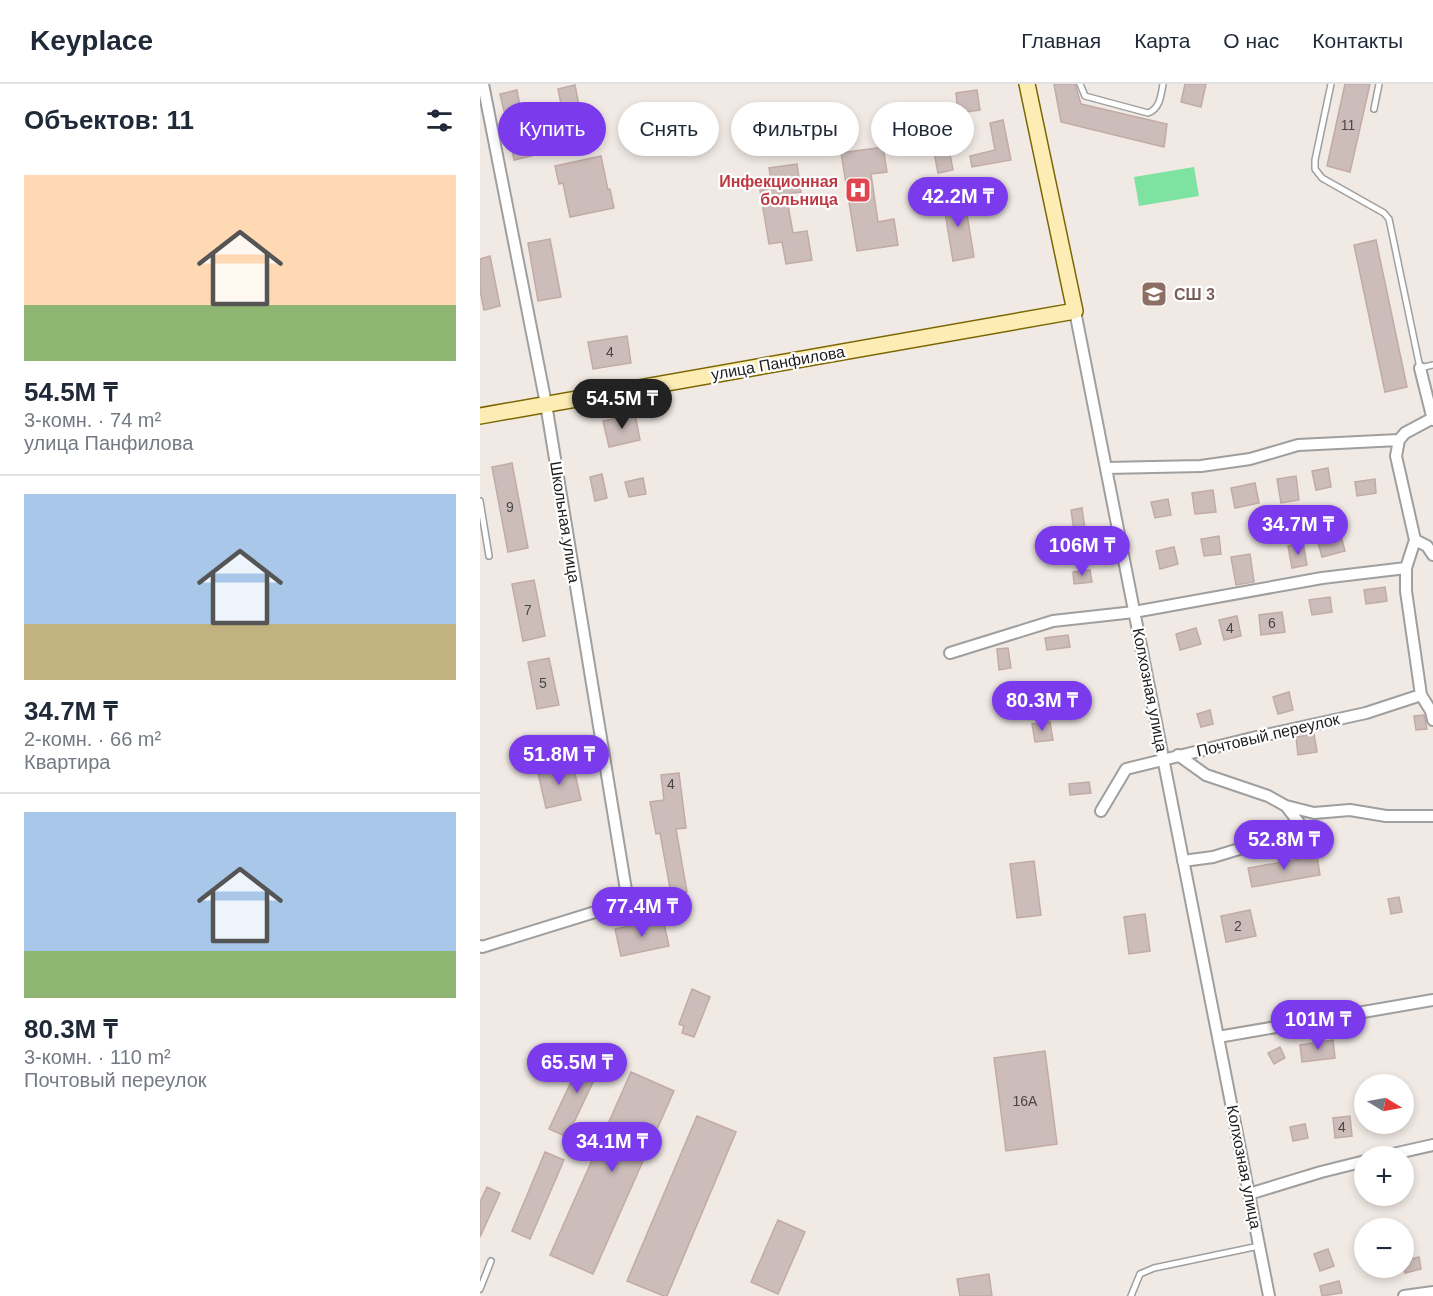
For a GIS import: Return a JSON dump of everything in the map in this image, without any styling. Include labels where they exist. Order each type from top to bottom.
[{"type":"street","name":"Школьная улица","points":[[480,946],[621,904],[626,890],[546,404],[483,84]]},
{"type":"street","name":"Колхозная улица","points":[[1028,84],[1075,311],[1269,1296]]},
{"type":"street","name":"улица Панфилова","points":[[480,416],[1075,311]]},
{"type":"street","points":[[1420,368],[1433,419],[1406,433],[1399,440],[1396,456],[1415,540],[1406,568],[1406,591],[1421,695],[1431,711],[1433,720]]},
{"type":"street","points":[[1106,468],[1201,466],[1250,459],[1298,445],[1399,440]]},
{"type":"street","points":[[1415,540],[1427,546],[1433,555]]},
{"type":"street","points":[[950,653],[1053,621],[1134,612],[1322,578],[1406,568]]},
{"type":"street","name":"Почтовый переулок","points":[[1101,811],[1126,769],[1178,755],[1366,713],[1421,695]]},
{"type":"street","points":[[1178,755],[1206,775],[1268,796],[1286,806],[1314,813],[1350,810],[1386,816],[1433,816]]},
{"type":"street","points":[[1286,806],[1310,837],[1291,839]]},
{"type":"street","points":[[1184,861],[1213,857],[1249,846]]},
{"type":"street","points":[[1218,1037],[1433,1000]]},
{"type":"street","points":[[1414,1149],[1433,1145]]},
{"type":"street","points":[[1249,1194],[1354,1164]]},
{"type":"street","points":[[1404,1296],[1433,1292]]},
{"type":"lane","points":[[1080,84],[1085,96],[1148,113],[1154,111],[1158,105],[1163,84]]},
{"type":"lane","points":[[1331,84],[1314,160],[1315,169],[1322,178],[1384,213],[1389,219],[1420,368],[1433,365]]},
{"type":"lane","points":[[1374,109],[1379,84]]},
{"type":"lane","points":[[480,501],[489,556]]},
{"type":"lane","points":[[1131,1296],[1140,1274],[1154,1268],[1259,1246]]},
{"type":"lane","points":[[480,1289],[491,1261]]},
{"type":"green space","points":[[1194,167],[1199,196],[1139,206],[1134,177]]},
{"type":"building","points":[[1054,84],[1075,84],[1081,104],[1167,124],[1164,147],[1061,122]]},
{"type":"building","points":[[1185,84],[1206,84],[1201,107],[1181,102]]},
{"type":"building","points":[[1345,84],[1370,84],[1350,172],[1327,166]]},
{"type":"building","points":[[575,85],[578,102],[561,102],[558,89]]},
{"type":"building","points":[[517,90],[519,102],[502,102],[500,94]]},
{"type":"building","points":[[977,90],[980,110],[974,111],[974,102],[957,102],[956,93]]},
{"type":"building","points":[[1003,120],[1011,160],[972,167],[970,156],[995,150],[990,123]]},
{"type":"building","points":[[871,149],[871,156],[884,156],[887,172],[871,174],[878,222],[894,219],[898,245],[857,251],[841,156],[859,156],[859,150]]},
{"type":"building","points":[[513,156],[532,156],[514,160]]},
{"type":"building","points":[[601,156],[614,208],[570,217],[563,183],[559,184],[555,166]]},
{"type":"building","points":[[935,156],[950,156],[953,170],[938,173]]},
{"type":"building","points":[[797,164],[801,192],[786,194],[793,233],[807,231],[812,260],[786,264],[782,242],[769,244],[760,190],[772,188],[769,168]]},
{"type":"building","points":[[964,196],[974,257],[953,261],[943,200]]},
{"type":"building","points":[[550,239],[561,297],[538,301],[528,243]]},
{"type":"building","points":[[1376,240],[1407,387],[1385,392],[1354,245]]},
{"type":"building","points":[[490,256],[500,306],[484,310],[480,290],[480,259]]},
{"type":"building","points":[[627,336],[631,363],[593,369],[588,342]]},
{"type":"building","points":[[635,414],[640,440],[609,447],[603,421]]},
{"type":"building","points":[[512,463],[528,548],[508,552],[492,467]]},
{"type":"building","points":[[1328,468],[1331,487],[1316,490],[1312,471]]},
{"type":"building","points":[[602,474],[607,498],[595,501],[590,477]]},
{"type":"building","points":[[1296,476],[1299,500],[1281,503],[1277,479]]},
{"type":"building","points":[[643,478],[646,494],[629,497],[625,482]]},
{"type":"building","points":[[1375,479],[1376,493],[1357,496],[1355,482]]},
{"type":"building","points":[[1255,483],[1259,503],[1235,508],[1231,488]]},
{"type":"building","points":[[1213,490],[1216,512],[1195,514],[1192,493]]},
{"type":"building","points":[[1168,499],[1171,515],[1155,518],[1151,502]]},
{"type":"building","points":[[1082,508],[1086,536],[1075,538],[1071,510]]},
{"type":"building","points":[[1339,529],[1345,551],[1322,557],[1316,535]]},
{"type":"building","points":[[1219,536],[1221,554],[1204,556],[1201,539]]},
{"type":"building","points":[[1303,543],[1307,565],[1292,568],[1288,546]]},
{"type":"building","points":[[1174,547],[1178,564],[1160,569],[1156,551]]},
{"type":"building","points":[[1250,554],[1254,582],[1236,585],[1231,557]]},
{"type":"building","points":[[1090,570],[1092,582],[1074,584],[1073,572]]},
{"type":"building","points":[[534,580],[545,636],[523,641],[512,584]]},
{"type":"building","points":[[1385,587],[1387,601],[1366,604],[1364,590]]},
{"type":"building","points":[[1330,597],[1332,612],[1312,615],[1309,600]]},
{"type":"building","points":[[1282,612],[1285,632],[1261,635],[1259,615]]},
{"type":"building","points":[[1237,616],[1241,636],[1224,640],[1219,620]]},
{"type":"building","points":[[1196,628],[1201,644],[1180,650],[1176,634]]},
{"type":"building","points":[[1068,635],[1070,647],[1047,650],[1045,638]]},
{"type":"building","points":[[1008,648],[1011,668],[999,670],[997,649]]},
{"type":"building","points":[[549,658],[559,705],[537,709],[528,662]]},
{"type":"building","points":[[1289,692],[1293,710],[1278,714],[1273,697]]},
{"type":"building","points":[[1210,710],[1213,724],[1201,727],[1197,714]]},
{"type":"building","points":[[1424,715],[1427,729],[1416,730],[1414,716]]},
{"type":"building","points":[[1050,722],[1053,740],[1035,742],[1032,724]]},
{"type":"building","points":[[1314,734],[1317,752],[1298,755],[1296,737]]},
{"type":"building","points":[[573,765],[581,800],[546,808],[538,773]]},
{"type":"building","points":[[679,773],[686,828],[676,829],[687,892],[671,894],[660,833],[656,834],[650,802],[664,800],[661,775]]},
{"type":"building","points":[[1089,782],[1091,793],[1070,795],[1069,784]]},
{"type":"building","points":[[1317,856],[1320,875],[1252,887],[1248,868]]},
{"type":"building","points":[[1034,861],[1041,915],[1017,918],[1010,864]]},
{"type":"building","points":[[1399,897],[1402,912],[1391,914],[1388,899]]},
{"type":"building","points":[[1250,910],[1256,936],[1226,942],[1221,916]]},
{"type":"building","points":[[1145,914],[1150,951],[1129,954],[1124,917]]},
{"type":"building","points":[[663,919],[669,946],[621,956],[615,929]]},
{"type":"building","points":[[692,989],[710,997],[694,1037],[682,1033],[684,1026],[679,1024]]},
{"type":"building","points":[[1333,1040],[1335,1058],[1302,1062],[1300,1045]]},
{"type":"building","points":[[1280,1047],[1285,1058],[1274,1064],[1268,1053]]},
{"type":"building","points":[[586,1050],[604,1059],[567,1137],[549,1129]]},
{"type":"building","points":[[1045,1051],[1057,1144],[1006,1151],[994,1058]]},
{"type":"building","points":[[631,1072],[674,1091],[593,1274],[550,1255]]},
{"type":"building","points":[[697,1116],[736,1132],[667,1296],[664,1296],[627,1281]]},
{"type":"building","points":[[1350,1116],[1352,1136],[1335,1138],[1333,1118]]},
{"type":"building","points":[[1305,1124],[1308,1138],[1293,1141],[1290,1127]]},
{"type":"building","points":[[545,1152],[564,1160],[530,1239],[512,1231]]},
{"type":"building","points":[[487,1187],[500,1193],[480,1237],[480,1202]]},
{"type":"building","points":[[778,1220],[805,1232],[778,1294],[751,1282]]},
{"type":"building","points":[[1328,1249],[1334,1266],[1320,1271],[1314,1254]]},
{"type":"building","points":[[1419,1257],[1421,1269],[1414,1271],[1414,1258]]},
{"type":"building","points":[[989,1274],[992,1296],[960,1296],[957,1279]]},
{"type":"building","points":[[1339,1281],[1342,1293],[1322,1296],[1320,1286]]},
{"type":"place","name":"Инфекционная больница","points":[[858,190]]},
{"type":"place","name":"СШ 3","points":[[1154,294]]}]
